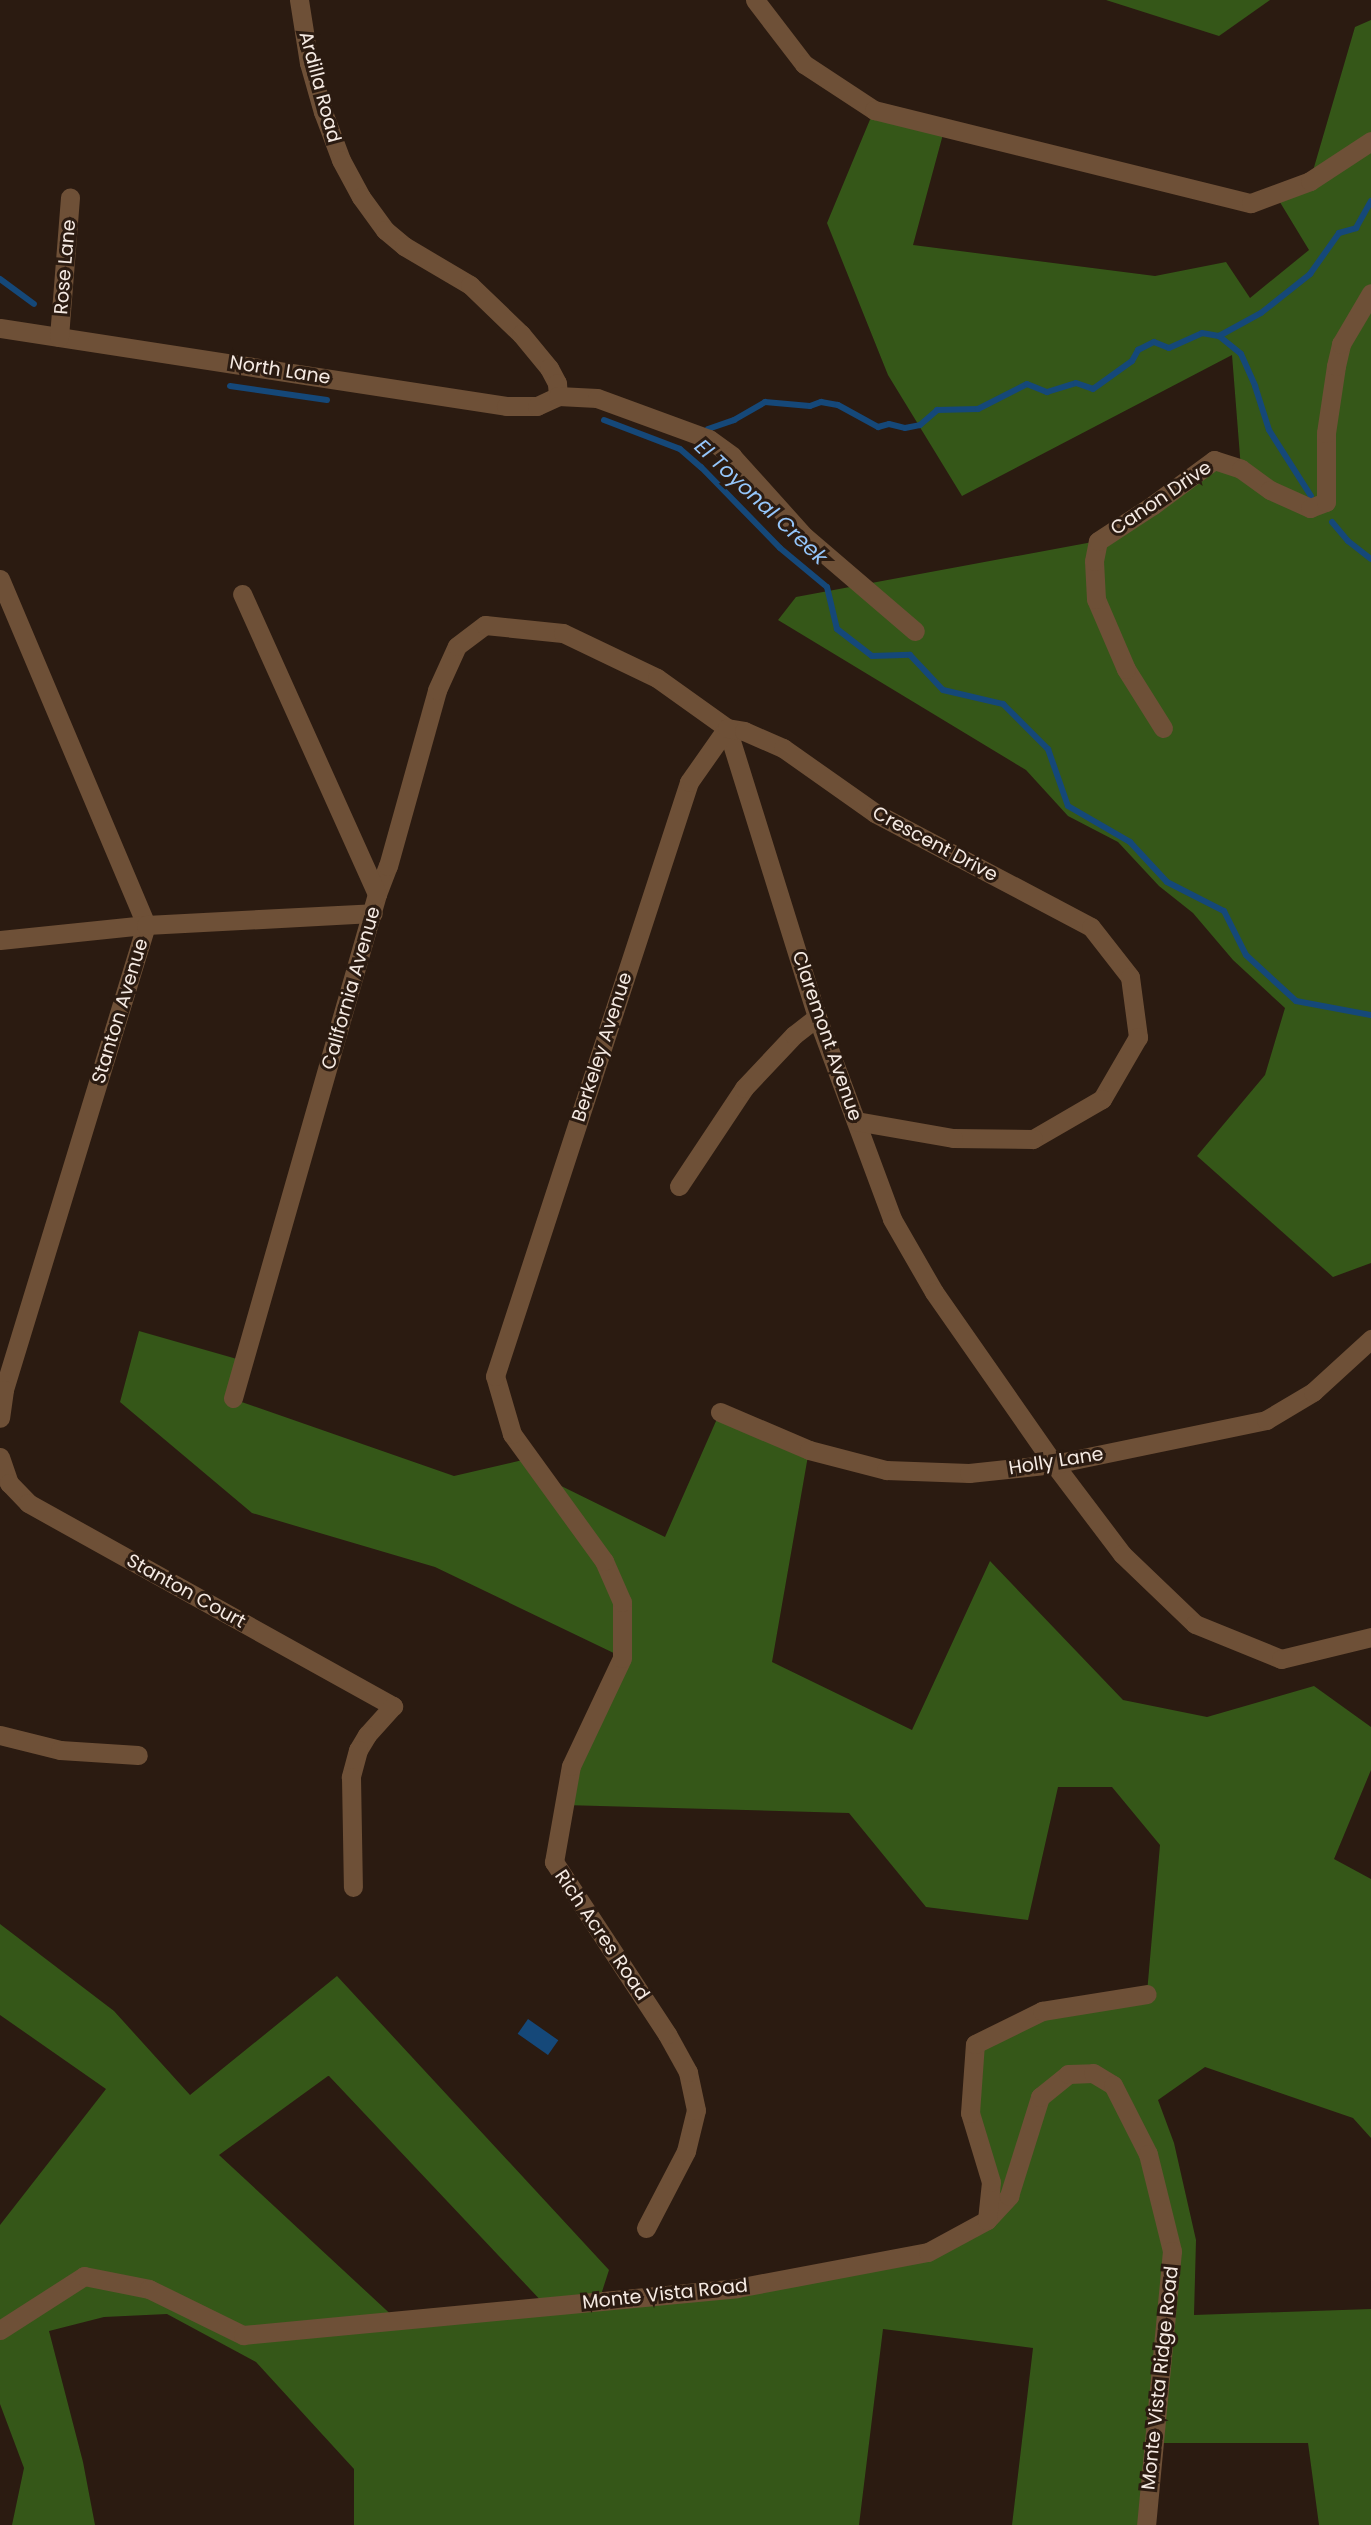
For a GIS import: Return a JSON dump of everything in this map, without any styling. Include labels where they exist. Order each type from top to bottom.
[{"type":"street","name":"Ardilla Road","points":[[299,0],[309,63],[323,113],[341,160],[361,197],[385,230],[404,246],[470,285],[521,334],[549,368],[557,383],[558,396]]},
{"type":"street","points":[[755,0],[804,64],[874,110],[1251,203],[1310,181],[1371,141]]},
{"type":"street","name":"Rose Lane","points":[[59,337],[70,197]]},
{"type":"street","name":"Canon Drive","points":[[1163,727],[1126,668],[1096,600],[1094,561],[1098,541],[1214,460],[1241,469],[1270,491],[1310,508],[1325,502],[1326,433],[1336,366],[1341,344],[1371,293]]},
{"type":"street","name":"North Lane","points":[[0,328],[506,405],[537,406],[558,396]]},
{"type":"street","points":[[558,396],[597,398],[709,439],[732,456],[804,536],[915,631]]},
{"type":"street","name":"Stanton Avenue","points":[[0,579],[146,925],[4,1390],[0,1418]]},
{"type":"street","name":"California Avenue","points":[[233,1398],[375,904],[242,594]]},
{"type":"street","points":[[0,940],[375,904],[437,690],[457,646],[485,625],[564,633],[657,678],[727,728]]},
{"type":"street","name":"Crescent Drive","points":[[727,728],[744,731],[783,748],[875,813],[1091,926],[1130,977],[1138,1037],[1102,1098],[1033,1139],[953,1138],[856,1121]]},
{"type":"street","name":"Claremont Avenue","points":[[727,728],[817,1017],[891,1219],[934,1292],[1054,1464],[1122,1555],[1195,1624],[1281,1659],[1371,1637]]},
{"type":"street","name":"Berkeley Avenue","points":[[495,1376],[689,782],[727,728]]},
{"type":"street","points":[[679,1186],[744,1088],[794,1035],[817,1017]]},
{"type":"street","name":"Holly Lane","points":[[720,1412],[809,1450],[886,1470],[969,1473],[1054,1464],[1266,1420],[1313,1392],[1371,1339]]},
{"type":"street","name":"Rich Acres Road","points":[[495,1376],[512,1434],[604,1561],[622,1602],[622,1657],[571,1766],[554,1862],[667,2034],[688,2072],[696,2110],[686,2151],[646,2228]]},
{"type":"street","name":"Stanton Court","points":[[0,1457],[9,1483],[28,1503],[393,1706],[367,1735],[351,1777],[353,1887]]},
{"type":"street","points":[[0,1735],[60,1750],[138,1755]]},
{"type":"street","points":[[987,2220],[991,2182],[970,2113],[975,2044],[1042,2011],[1147,1994]]},
{"type":"street","name":"Monte Vista Ridge Road","points":[[987,2220],[1009,2196],[1040,2097],[1068,2074],[1093,2073],[1113,2085],[1148,2154],[1172,2251],[1146,2525]]},
{"type":"street","name":"Monte Vista Road","points":[[0,2330],[84,2276],[149,2289],[243,2335],[737,2288],[928,2252],[987,2220]]},
{"type":"green space","points":[[1106,0],[1270,0],[1219,36]]},
{"type":"green space","points":[[1371,20],[1371,1263],[1333,1277],[1197,1156],[1265,1075],[1285,1008],[1233,960],[1193,913],[1159,886],[1118,842],[1068,816],[1026,770],[778,620],[796,597],[1098,541],[1214,460],[1241,469],[1232,355],[962,496],[888,375],[827,223],[874,110],[945,127],[913,245],[1155,276],[1226,262],[1250,298],[1309,250],[1275,194],[1310,181],[1355,27]]},
{"type":"green space","points":[[139,1331],[244,1361],[233,1399],[454,1476],[531,1458],[547,1479],[665,1537],[720,1412],[809,1450],[772,1662],[912,1730],[990,1561],[1123,1700],[1207,1717],[1314,1686],[1371,1727],[1371,1770],[1334,1859],[1371,1879],[1371,2138],[1353,2118],[1205,2067],[1158,2100],[1174,2143],[1196,2240],[1194,2315],[1371,2309],[1371,2525],[1319,2525],[1308,2443],[1154,2443],[1146,2525],[1012,2525],[1033,2348],[883,2329],[859,2525],[354,2525],[354,2469],[256,2362],[167,2314],[104,2317],[49,2331],[83,2462],[95,2525],[12,2525],[24,2468],[0,2404],[0,2225],[106,2089],[0,2015],[0,1924],[114,2011],[190,2095],[337,1976],[609,2270],[599,2301],[928,2252],[987,2220],[991,2182],[970,2113],[975,2044],[1042,2011],[1147,1993],[1160,1845],[1112,1787],[1058,1787],[1028,1920],[926,1907],[849,1813],[564,1805],[622,1657],[435,1567],[252,1513],[120,1402]],"holes":[[[329,2076],[546,2306],[398,2321],[219,2155]]]},
{"type":"water","points":[[528,2019],[558,2040],[548,2055],[518,2034]]},
{"type":"waterway","name":"El Toyonal Creek","points":[[708,429],[734,420],[765,402],[810,406],[821,402],[838,405],[878,427],[889,424],[905,428],[920,425],[937,410],[978,409],[1027,384],[1047,392],[1076,383],[1093,389],[1132,361],[1138,350],[1154,342],[1169,348],[1202,333],[1219,336],[1261,313],[1310,274],[1339,233],[1356,228],[1371,201]]},
{"type":"waterway","name":"El Toyonal Creek","points":[[0,279],[34,304]]},
{"type":"waterway","points":[[1219,336],[1241,354],[1269,430],[1311,496]]},
{"type":"waterway","name":"El Toyonal Creek","points":[[230,386],[327,400]]},
{"type":"waterway","name":"El Toyonal Creek","points":[[604,420],[680,449],[701,467],[780,548],[827,587],[837,629],[872,656],[910,655],[943,690],[1003,704],[1048,749],[1068,806],[1130,842],[1167,882],[1224,911],[1246,955],[1296,1001],[1371,1015]]},
{"type":"waterway","points":[[1332,522],[1348,541],[1371,559]]}]
